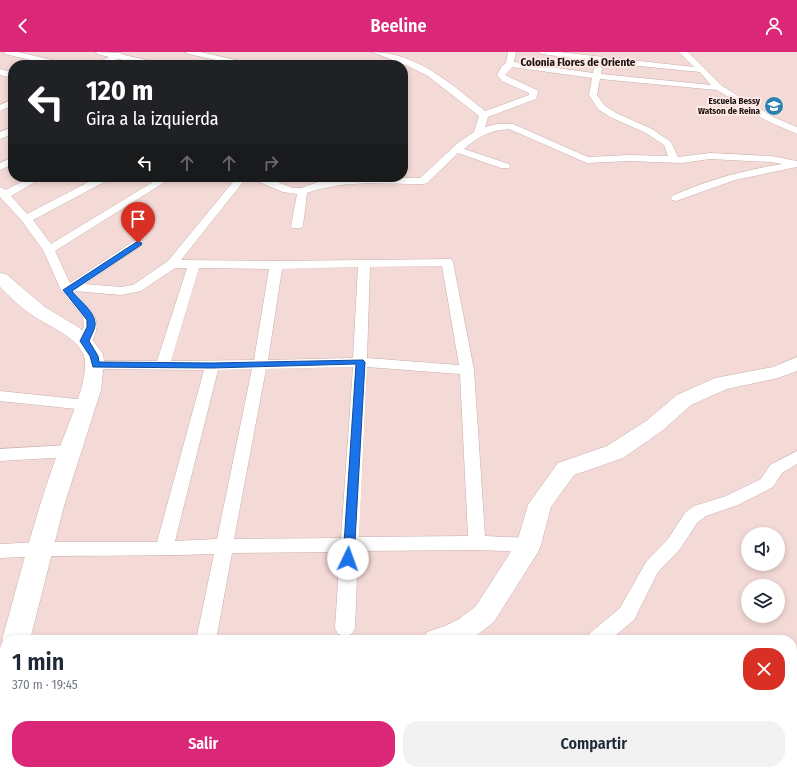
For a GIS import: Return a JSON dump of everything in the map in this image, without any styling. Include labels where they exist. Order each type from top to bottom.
[{"type":"street","points":[[8,52],[41,60]]},
{"type":"street","points":[[100,52],[135,60]]},
{"type":"street","points":[[108,60],[126,52]]},
{"type":"street","points":[[189,52],[234,60]]},
{"type":"street","points":[[376,52],[398,60]]},
{"type":"street","points":[[484,116],[533,98],[534,92],[505,79],[501,75],[505,68],[510,64],[512,52]]},
{"type":"street","points":[[542,52],[600,60],[702,70]]},
{"type":"street","points":[[683,52],[719,88],[770,119],[797,131]]},
{"type":"street","points":[[600,60],[593,95],[601,107],[613,115],[649,131],[668,144],[674,159]]},
{"type":"street","points":[[408,64],[447,86],[484,116]]},
{"type":"street","points":[[510,64],[597,76],[719,88]]},
{"type":"street","points":[[479,133],[484,116]]},
{"type":"street","points":[[408,180],[423,181],[479,133],[494,127],[510,126],[587,160],[629,158],[682,160],[710,156],[764,158],[797,165]]},
{"type":"street","points":[[458,150],[505,166]]},
{"type":"street","points":[[676,198],[718,181],[752,172],[797,165]]},
{"type":"street","points":[[27,182],[2,192],[26,219],[49,250],[70,288],[89,316],[91,320],[91,327],[85,341]]},
{"type":"street","points":[[26,219],[96,182]]},
{"type":"street","points":[[49,250],[160,182]]},
{"type":"street","points":[[70,288],[102,290],[130,290],[136,288],[172,264],[238,182]]},
{"type":"street","points":[[268,182],[287,190],[302,191],[321,184],[336,182]]},
{"type":"street","points":[[297,226],[302,191]]},
{"type":"street","points":[[70,288],[138,243]]},
{"type":"street","points":[[172,264],[276,265],[447,262],[467,370],[477,543]]},
{"type":"street","points":[[163,365],[194,264]]},
{"type":"street","points":[[345,628],[364,264]]},
{"type":"street","points":[[207,635],[260,364],[276,265]]},
{"type":"street","points":[[0,278],[43,315],[85,341],[94,356],[96,365],[86,405],[69,451],[40,549],[17,635]]},
{"type":"street","points":[[96,365],[212,366],[360,362],[467,370]]},
{"type":"street","points":[[453,635],[468,627],[485,614],[529,544],[540,505],[566,469],[615,452],[654,426],[684,400],[722,384],[778,372],[797,363]]},
{"type":"street","points":[[164,549],[212,366]]},
{"type":"street","points":[[0,396],[86,405]]},
{"type":"street","points":[[0,456],[69,451]]},
{"type":"street","points":[[602,635],[627,614],[652,567],[674,544],[691,518],[700,511],[732,501],[767,483],[776,469],[797,457]]},
{"type":"street","points":[[0,551],[40,549],[164,549],[224,546],[477,543],[529,544]]},
{"type":"place","name":"Escuela Bessy Watson de Reina","points":[[774,106]]},
{"type":"district","name":"Colonia Flores de Oriente","points":[[578,62]]},
{"type":"route","points":[[138,243],[67,290],[91,320],[89,334],[85,341],[94,356],[96,365],[212,366],[360,362],[348,559]]}]
